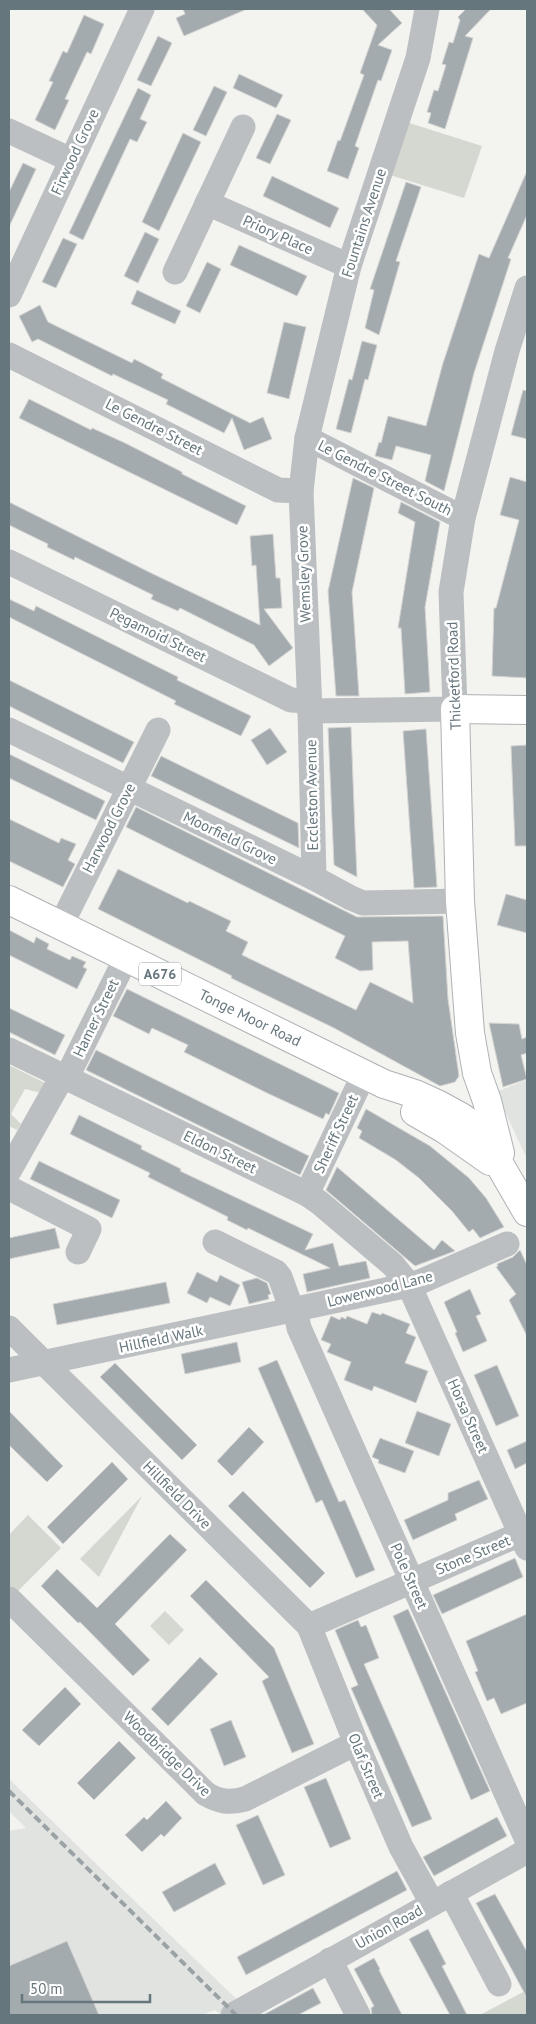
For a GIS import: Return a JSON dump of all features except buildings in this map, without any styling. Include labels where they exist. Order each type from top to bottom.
[{"type":"main road","points":[[455,709],[527,710]]},
{"type":"main road","name":"Thicketford Road","points":[[455,709],[460,901],[470,1034],[477,1073],[487,1101],[504,1174]]},
{"type":"main road","name":"Tonge Moor Road","points":[[9,900],[374,1079],[412,1109],[451,1122],[504,1174],[527,1212]]},
{"type":"main road","points":[[451,1122],[471,1092],[477,1073]]},
{"type":"street","name":"Firwood Grove","points":[[9,295],[142,9]]},
{"type":"street","name":"Fountains Avenue","points":[[308,438],[349,266],[418,58],[427,9]]},
{"type":"street","points":[[175,272],[243,127]]},
{"type":"street","points":[[9,131],[71,160]]},
{"type":"street","name":"Priory Place","points":[[207,203],[349,266]]},
{"type":"street","name":"Thicketford Road","points":[[455,709],[451,592],[463,518],[517,351],[527,288]]},
{"type":"street","name":"Le Gendre Street","points":[[9,355],[278,490],[300,491]]},
{"type":"street","name":"Wemsley Grove","points":[[308,438],[300,491],[309,706]]},
{"type":"street","name":"Le Gendre Street South","points":[[308,438],[463,518]]},
{"type":"street","name":"Pegamoid Street","points":[[9,562],[291,700],[309,706],[369,711],[455,709]]},
{"type":"street","name":"Eccleston Avenue","points":[[309,706],[314,878]]},
{"type":"street","name":"Moorfield Grove","points":[[9,730],[363,903],[460,901]]},
{"type":"street","name":"Harwood Grove","points":[[61,925],[158,730]]},
{"type":"street","name":"Hamer Street","points":[[9,1171],[64,1078],[126,958]]},
{"type":"street","name":"Eldon Street","points":[[9,1050],[308,1194],[393,1265],[409,1285]]},
{"type":"street","name":"Sheriff Street","points":[[308,1194],[374,1079]]},
{"type":"street","points":[[9,1188],[89,1229],[78,1252]]},
{"type":"street","name":"Pole Street","points":[[215,1242],[276,1272],[280,1277],[288,1311],[299,1328],[527,1840]]},
{"type":"street","name":"Lowerwood Lane","points":[[288,1311],[409,1285],[507,1244]]},
{"type":"street","name":"Horsa Street","points":[[409,1285],[525,1538]]},
{"type":"street","name":"Hillfield Walk","points":[[46,1364],[288,1311]]},
{"type":"street","name":"Hillfield Drive","points":[[9,1328],[309,1626]]},
{"type":"street","points":[[9,1370],[46,1364]]},
{"type":"street","name":"Stone Street","points":[[309,1626],[411,1582],[525,1538]]},
{"type":"street","name":"Woodbridge Drive","points":[[9,1599],[199,1787],[218,1801],[232,1802],[245,1799],[356,1743]]},
{"type":"street","name":"Olaf Street","points":[[309,1626],[356,1743],[401,1847],[442,1898],[487,1974]]},
{"type":"street","name":"Union Road","points":[[243,2010],[527,1851]]},
{"type":"street","points":[[330,1960],[358,2015]]},
{"type":"shaded area","points":[[406,122],[482,146],[464,198],[390,175]]},
{"type":"shaded area","points":[[9,1065],[47,1084],[42,1093],[25,1089],[11,1114],[21,1124],[17,1130],[9,1126]]},
{"type":"shaded area","points":[[527,1080],[527,1159],[496,1092]]},
{"type":"shaded area","points":[[142,1496],[99,1577],[80,1559]]},
{"type":"shaded area","points":[[28,1515],[61,1548],[15,1594],[9,1588],[9,1535]]},
{"type":"shaded area","points":[[165,1611],[184,1630],[169,1645],[150,1626]]},
{"type":"shaded area","points":[[9,1779],[253,2015],[222,2015],[215,2010],[202,2015],[9,2015],[9,1831],[26,1828],[9,1811]]},
{"type":"shaded area","points":[[527,1990],[527,2015],[480,2015]]},
{"type":"railway","points":[[9,1791],[236,2015]]}]
